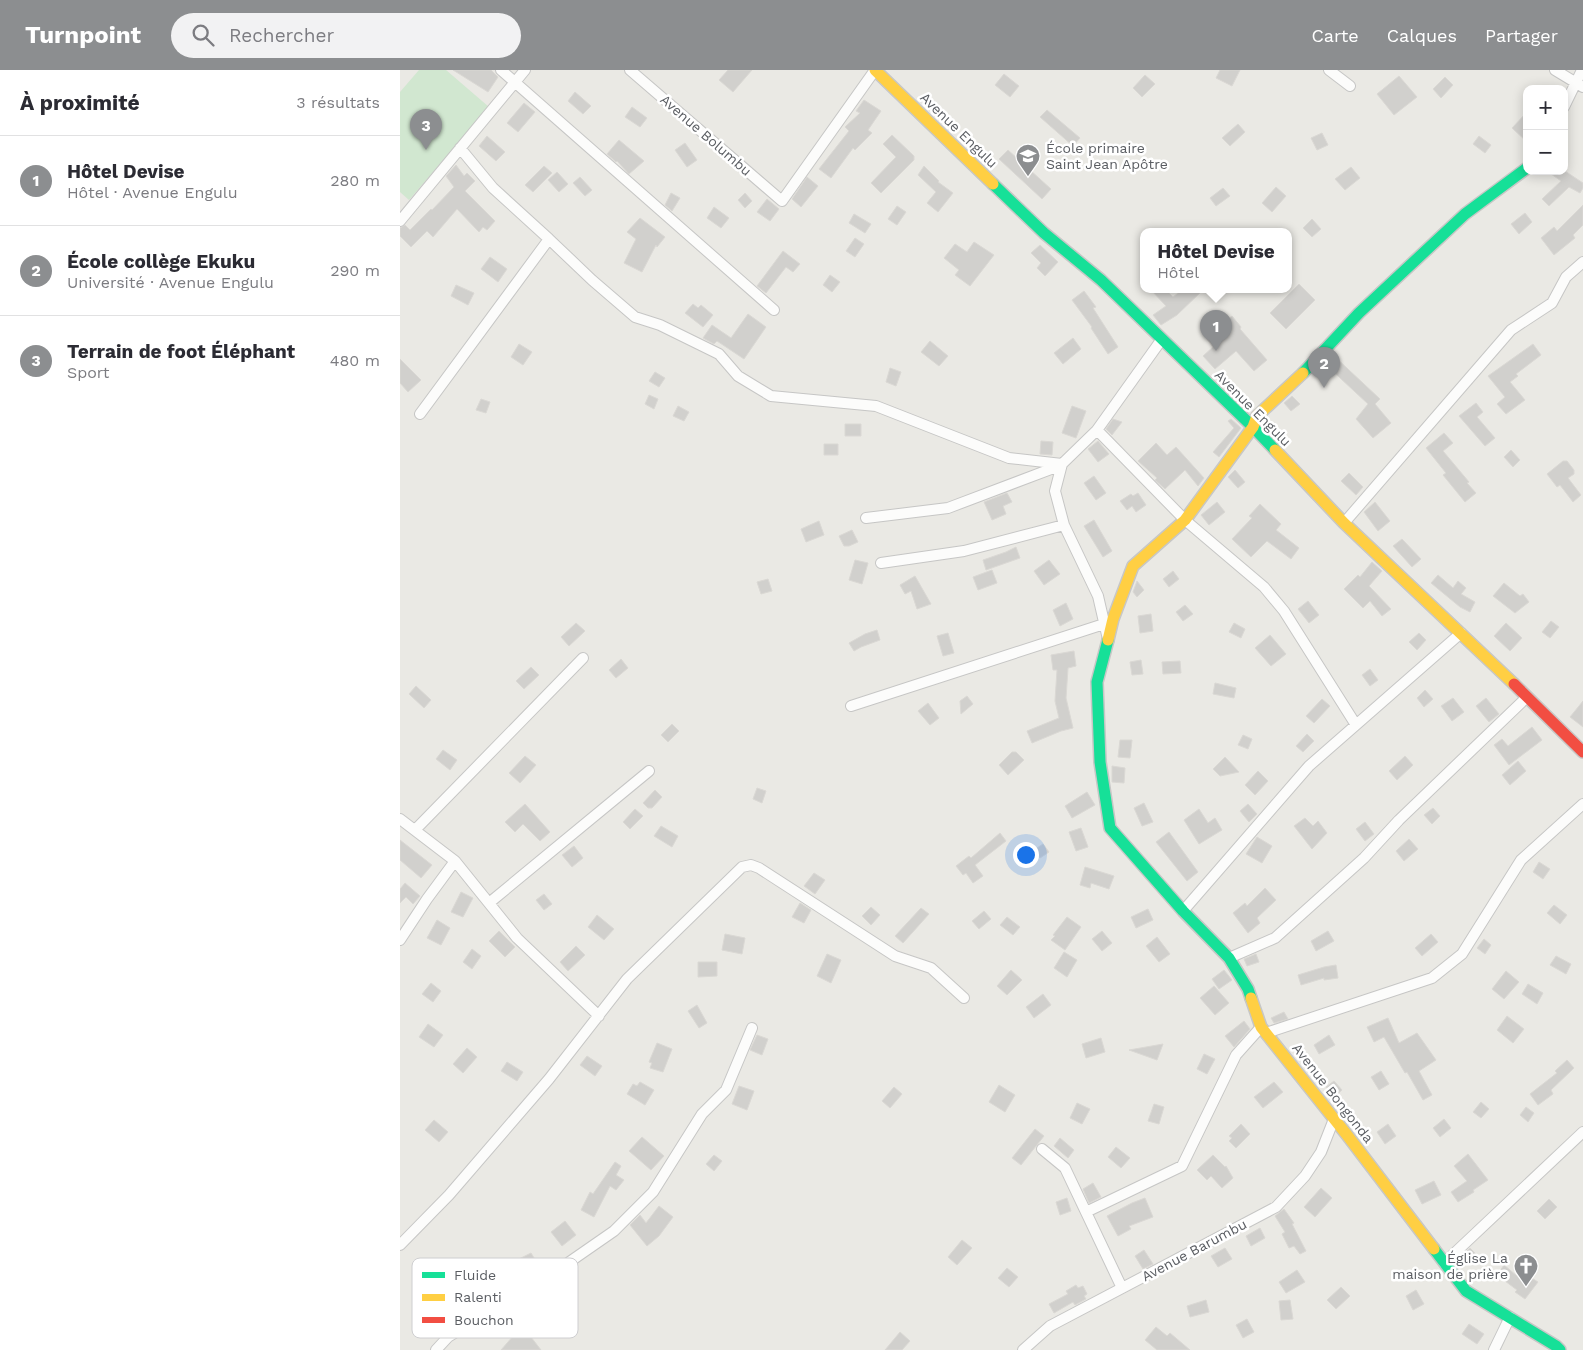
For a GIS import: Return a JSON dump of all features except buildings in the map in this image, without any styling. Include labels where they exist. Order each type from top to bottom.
[{"type":"street","points":[[501,70],[774,310]]},
{"type":"street","points":[[400,221],[525,70]]},
{"type":"street","name":"Avenue Bolumbu","points":[[630,70],[782,200],[875,70]]},
{"type":"street","name":"Avenue Engulu","points":[[875,70],[1044,233],[1101,280],[1253,427],[1344,523],[1461,633],[1583,752]]},
{"type":"street","points":[[1329,70],[1350,86]]},
{"type":"street","points":[[1555,70],[1580,85]]},
{"type":"street","points":[[1568,102],[1580,85],[1582,70]]},
{"type":"street","points":[[460,148],[493,188],[592,280],[635,317],[660,325],[719,354],[738,376],[771,396],[876,406],[1009,458],[1062,464]]},
{"type":"street","points":[[1108,639],[1113,619],[1133,566],[1185,520],[1253,427],[1257,416],[1309,368],[1359,313],[1465,214],[1523,171]]},
{"type":"street","points":[[420,414],[549,239]]},
{"type":"street","points":[[1344,523],[1511,330],[1552,303],[1566,276],[1583,262]]},
{"type":"street","points":[[866,518],[948,508],[1062,464],[1097,430],[1162,339]]},
{"type":"street","points":[[1097,430],[1185,520],[1264,587],[1284,611],[1356,725]]},
{"type":"street","points":[[1062,464],[1054,492],[1064,525],[1098,596],[1108,639]]},
{"type":"street","points":[[881,563],[964,552],[1064,525]]},
{"type":"street","points":[[851,706],[1104,624]]},
{"type":"street","points":[[1183,911],[1308,766],[1461,633]]},
{"type":"street","name":"Avenue Bongonda","points":[[1108,639],[1096,682],[1100,762],[1110,828],[1183,911],[1229,958],[1248,989],[1264,1030],[1466,1291],[1560,1350]]},
{"type":"street","points":[[415,830],[583,658]]},
{"type":"street","points":[[1229,958],[1275,938],[1364,858],[1399,820],[1527,697]]},
{"type":"street","points":[[489,903],[649,771]]},
{"type":"street","points":[[1086,1212],[1182,1166],[1236,1056],[1264,1030],[1432,978],[1462,954],[1521,860],[1583,804]]},
{"type":"street","points":[[400,819],[455,861],[516,938],[599,1016]]},
{"type":"street","points":[[400,940],[455,861]]},
{"type":"street","points":[[400,1245],[449,1195],[549,1079],[627,980],[742,867],[751,865],[759,868],[895,956],[932,968],[964,998]]},
{"type":"street","points":[[574,1258],[614,1231],[654,1192],[702,1114],[726,1090],[752,1028]]},
{"type":"street","name":"Avenue Barumbu","points":[[1023,1350],[1050,1326],[1276,1206],[1311,1168],[1321,1152],[1334,1119]]},
{"type":"street","points":[[1444,1263],[1583,1132]]},
{"type":"street","points":[[1042,1149],[1065,1168],[1122,1288]]},
{"type":"street","points":[[1494,1350],[1510,1317]]},
{"type":"street","points":[[436,1350],[447,1338]]},
{"type":"green space","points":[[419,70],[446,70],[489,107],[409,200],[400,192],[400,92]]},
{"type":"traffic: fast","points":[[1303,373],[1359,313],[1465,214],[1523,171]]},
{"type":"traffic: fast","points":[[993,184],[1044,233],[1101,280],[1275,450]]},
{"type":"traffic: fast","points":[[1108,640],[1097,682],[1100,762],[1110,828],[1183,911],[1229,958],[1248,989],[1251,998]]},
{"type":"traffic: fast","points":[[1434,1249],[1466,1291],[1560,1350]]},
{"type":"traffic: slow","points":[[875,70],[993,184]]},
{"type":"traffic: slow","points":[[1108,640],[1113,619],[1133,566],[1185,520],[1253,427],[1257,416],[1303,373]]},
{"type":"traffic: slow","points":[[1275,450],[1344,523],[1514,684]]},
{"type":"traffic: slow","points":[[1251,998],[1261,1027],[1434,1249]]},
{"type":"traffic: jam","points":[[1514,684],[1583,752]]},
{"type":"place","name":"Terrain de foot Éléphant","points":[[426,150]]},
{"type":"place","name":"École primaire Saint Jean Apôtre","points":[[1028,177]]},
{"type":"place","name":"Hôtel Devise","points":[[1216,351]]},
{"type":"place","name":"École collège Ekuku","points":[[1324,388]]},
{"type":"place","name":"Église La maison de prière","points":[[1526,1287]]}]
